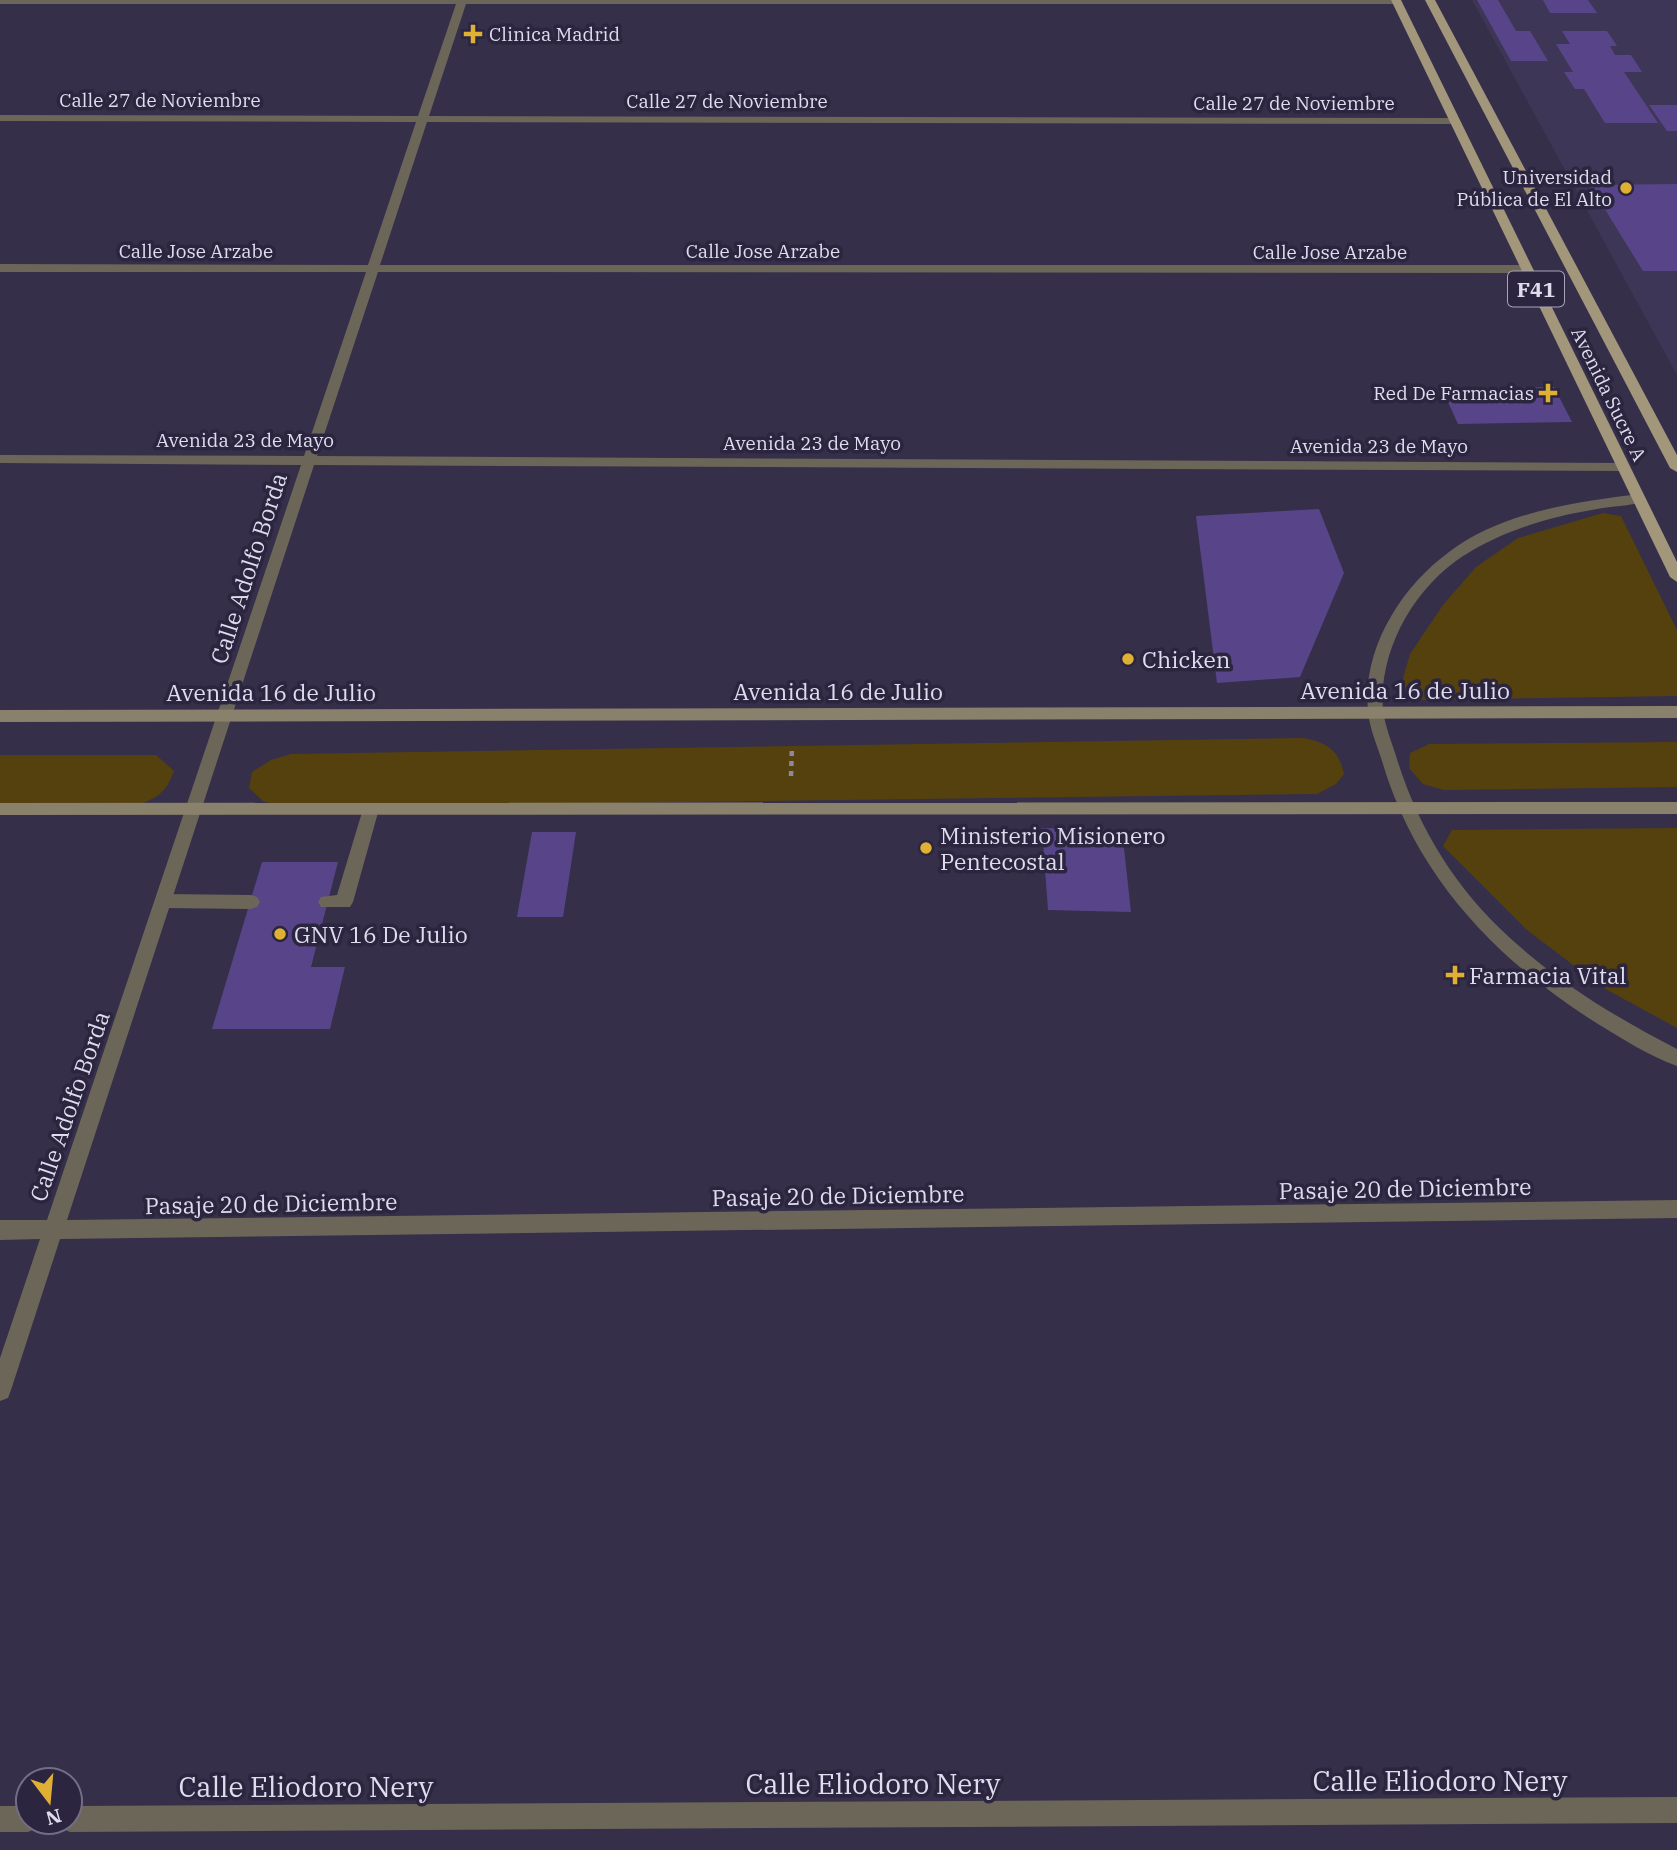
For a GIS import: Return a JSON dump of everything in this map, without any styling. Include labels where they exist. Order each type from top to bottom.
[{"type":"main road","name":"Avenida Sucre A","points":[[1396,0],[1677,577]]},
{"type":"main road","name":"Avenida Sucre A","points":[[1430,0],[1677,468]]},
{"type":"main road","name":"Avenida 16 de Julio","points":[[0,716],[1677,712]]},
{"type":"main road","points":[[0,809],[1677,808]]},
{"type":"street","name":"Calle Adolfo Borda","points":[[0,1390],[462,0]]},
{"type":"street","points":[[0,1],[1396,0]]},
{"type":"street","name":"Calle 27 de Noviembre","points":[[0,118],[1454,121]]},
{"type":"street","name":"Calle Jose Arzabe","points":[[0,268],[1527,269]]},
{"type":"street","name":"Avenida 23 de Mayo","points":[[0,459],[1623,467]]},
{"type":"street","points":[[1639,499],[1589,504],[1531,517],[1470,544],[1445,561],[1417,589],[1391,630],[1381,658],[1375,713],[1403,808],[1426,850],[1449,882],[1494,933],[1539,973],[1590,1010],[1677,1058]]},
{"type":"street","points":[[327,902],[344,902],[372,809]]},
{"type":"street","points":[[164,901],[251,902]]},
{"type":"street","name":"Pasaje 20 de Diciembre","points":[[0,1230],[1677,1209]]},
{"type":"street","name":"Calle Eliodoro Nery","points":[[84,1819],[1677,1810]]},
{"type":"path","points":[[790,809],[793,714]]},
{"type":"shaded area","name":"Universidad Pública de El Alto","points":[[1472,0],[1677,0],[1677,375]]},
{"type":"shaded area","points":[[1603,513],[1621,516],[1677,630],[1677,696],[1415,700],[1400,689],[1410,654],[1443,605],[1476,567],[1518,538]]},
{"type":"shaded area","points":[[1304,738],[1331,749],[1339,759],[1344,774],[1336,784],[1317,794],[281,807],[263,801],[249,788],[252,772],[271,760],[291,754]]},
{"type":"shaded area","points":[[1677,742],[1677,787],[1444,790],[1423,784],[1409,768],[1410,753],[1429,744]]},
{"type":"shaded area","points":[[0,755],[156,755],[174,771],[160,793],[137,805],[0,804]]},
{"type":"shaded area","points":[[1677,828],[1677,1028],[1602,987],[1527,930],[1443,846],[1452,830]]},
{"type":"building","points":[[1477,0],[1498,0],[1516,31],[1530,31],[1548,61],[1511,61]]},
{"type":"building","points":[[1543,0],[1588,0],[1597,13],[1550,13]]},
{"type":"building","points":[[1562,31],[1607,31],[1617,46],[1610,46],[1615,55],[1631,55],[1642,72],[1624,72],[1658,123],[1605,123],[1584,89],[1575,89],[1564,72],[1573,72],[1556,44],[1570,44]]},
{"type":"building","points":[[1649,105],[1677,105],[1677,131],[1667,131]]},
{"type":"building","points":[[1677,184],[1677,271],[1643,271],[1590,185]]},
{"type":"building","points":[[1554,387],[1572,422],[1458,424],[1442,389]]},
{"type":"building","points":[[1319,509],[1344,573],[1300,677],[1217,683],[1196,516]]},
{"type":"building","points":[[1042,828],[1122,830],[1131,912],[1048,910]]},
{"type":"building","points":[[532,832],[576,832],[563,917],[517,917]]},
{"type":"building","name":"GNV 16 De Julio","points":[[262,862],[338,862],[311,967],[345,967],[330,1029],[212,1029]]},
{"type":"place","name":"Clinica Madrid","points":[[473,34]]},
{"type":"place","name":"Universidad Pública de El Alto","points":[[1626,188]]},
{"type":"place","name":"Red De Farmacias","points":[[1548,393]]},
{"type":"place","name":"Chicken","points":[[1128,659]]},
{"type":"place","name":"Ministerio Misionero Pentecostal","points":[[926,848]]},
{"type":"place","name":"GNV 16 De Julio","points":[[280,934]]},
{"type":"place","name":"Farmacia Vital","points":[[1455,975]]}]
